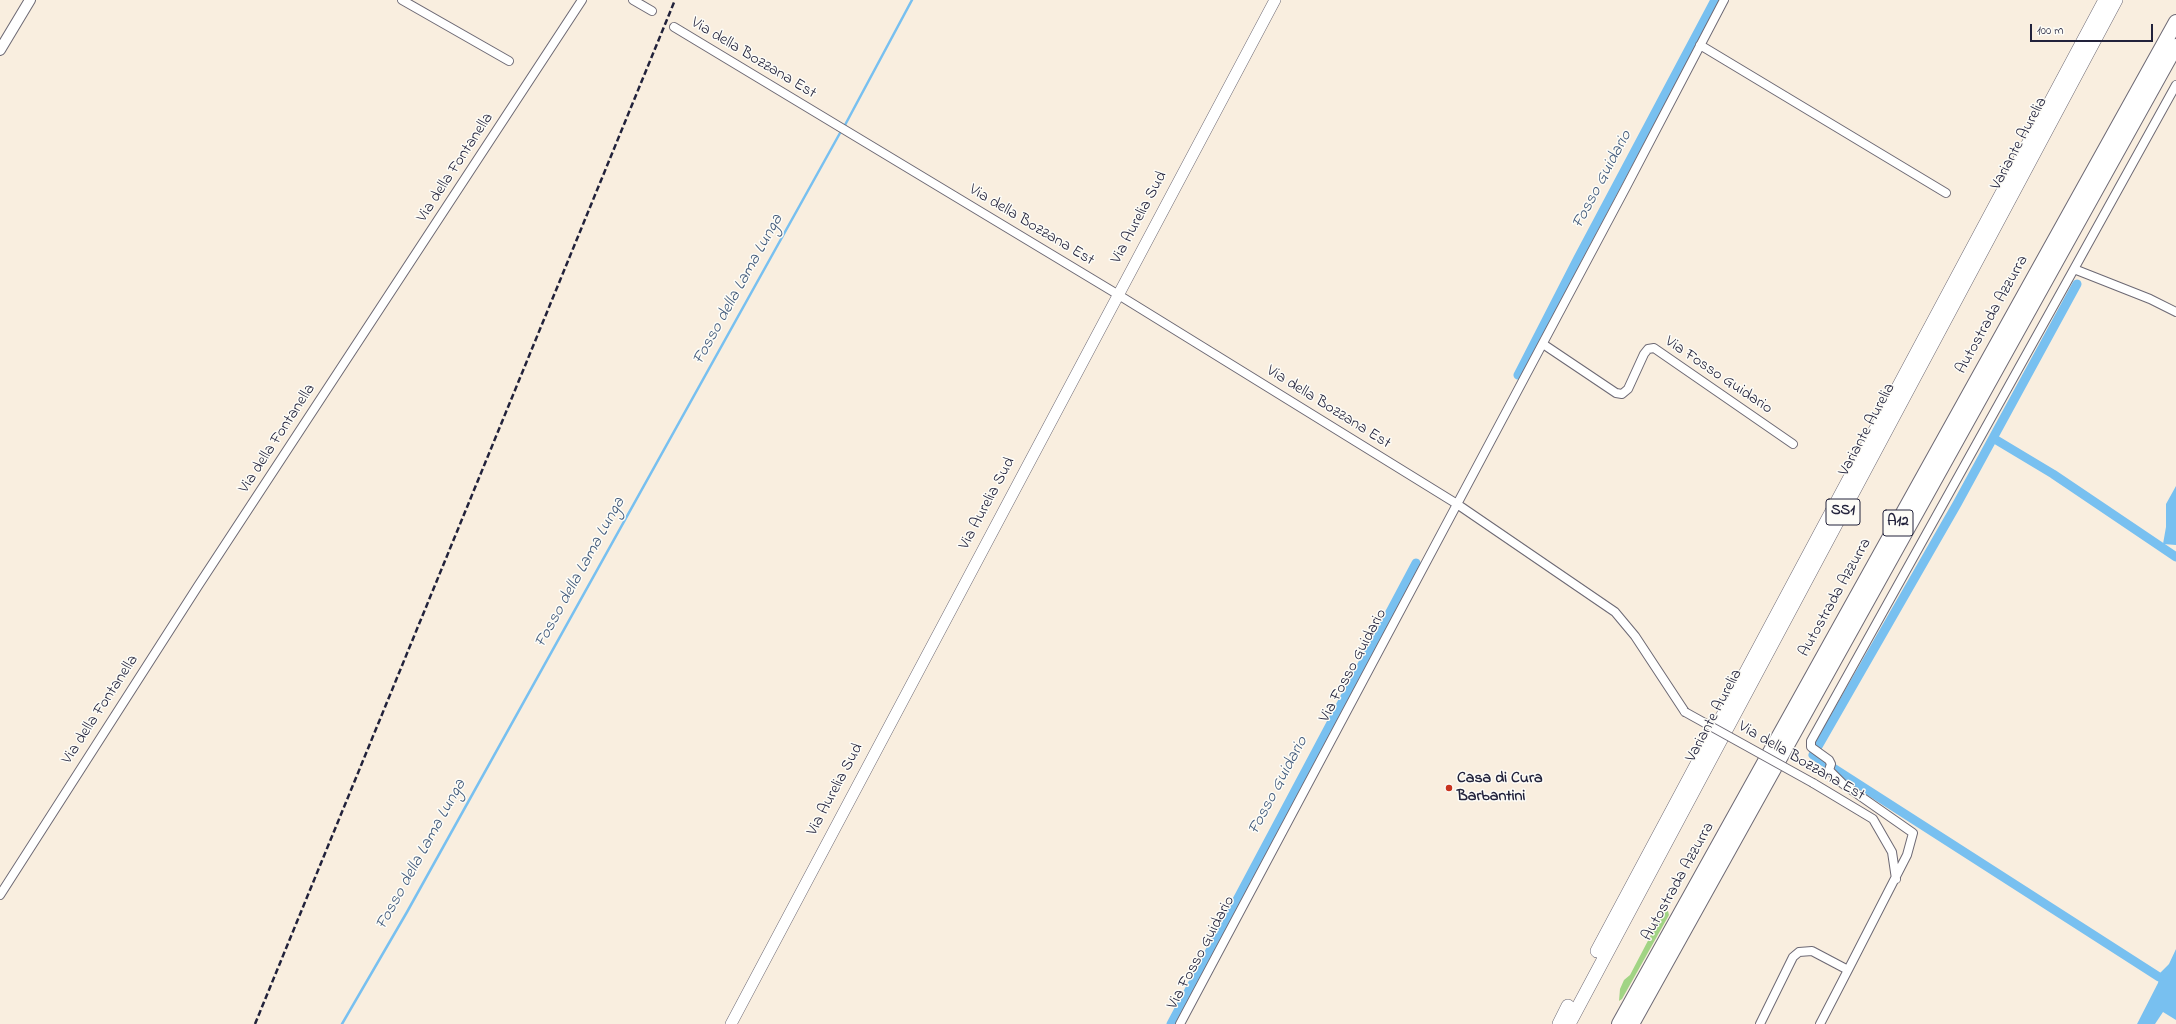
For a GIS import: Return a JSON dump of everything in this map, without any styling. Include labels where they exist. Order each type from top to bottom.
[{"type":"highway","name":"Variante Aurelia","points":[[1559,1024],[2105,0]]},
{"type":"highway","name":"Variante Aurelia","points":[[1569,1024],[2116,0]]},
{"type":"highway","name":"Autostrada Azzurra","points":[[1619,1024],[2176,22]]},
{"type":"highway","name":"Autostrada Azzurra","points":[[1632,1024],[2176,46]]},
{"type":"main road","name":"Via Aurelia Sud","points":[[731,1024],[1274,0]]},
{"type":"street","points":[[0,50],[30,0]]},
{"type":"street","points":[[402,0],[509,61]]},
{"type":"street","name":"Via della Fontanella","points":[[0,894],[198,586],[582,0]]},
{"type":"street","points":[[633,0],[652,12]]},
{"type":"street","name":"Via Fosso Guidario","points":[[1180,1024],[1543,344],[1724,0]]},
{"type":"street","name":"Via della Bozzana Est","points":[[674,27],[1117,294],[1457,504],[1614,612],[1635,636],[1685,712],[1873,819],[1892,852],[1896,879]]},
{"type":"street","points":[[1700,45],[1946,193]]},
{"type":"street","points":[[1820,1024],[1896,879],[1907,855],[1913,833],[1880,808],[1843,784],[1830,767],[1829,760],[1811,747],[1814,733],[2176,85]]},
{"type":"street","points":[[2074,269],[2150,299],[2176,312]]},
{"type":"street","name":"Via Fosso Guidario","points":[[1543,344],[1616,393],[1622,394],[1628,389],[1644,354],[1648,349],[1654,348],[1793,444]]},
{"type":"street","points":[[1760,1024],[1793,958],[1799,952],[1812,951],[1848,970]]},
{"type":"green space","points":[[1668,911],[1669,915],[1622,999],[1619,1001],[1620,989],[1624,980],[1630,975],[1652,933],[1654,926],[1664,912]]},
{"type":"water","points":[[2176,486],[2176,545],[2163,544],[2166,527],[2166,504]]},
{"type":"water","points":[[2176,949],[2176,1020],[2163,1012],[2155,1024],[2137,1024],[2158,983],[2160,973],[2169,964]]},
{"type":"waterway","name":"Fosso della Lama Lunga","points":[[845,125],[912,0]]},
{"type":"waterway","name":"Fosso Guidario","points":[[1518,375],[1578,258],[1715,0]]},
{"type":"waterway","name":"Fosso della Lama Lunga","points":[[342,1024],[407,912],[840,133]]},
{"type":"waterway","points":[[2077,284],[1957,504],[1813,755],[2159,977]]},
{"type":"waterway","points":[[1993,438],[2053,474],[2176,557]]},
{"type":"waterway","name":"Fosso Guidario","points":[[1171,1024],[1416,563]]},
{"type":"railway","points":[[255,1024],[675,0]]},
{"type":"place","name":"Casa di Cura Barbantini","points":[[1449,788]]}]
